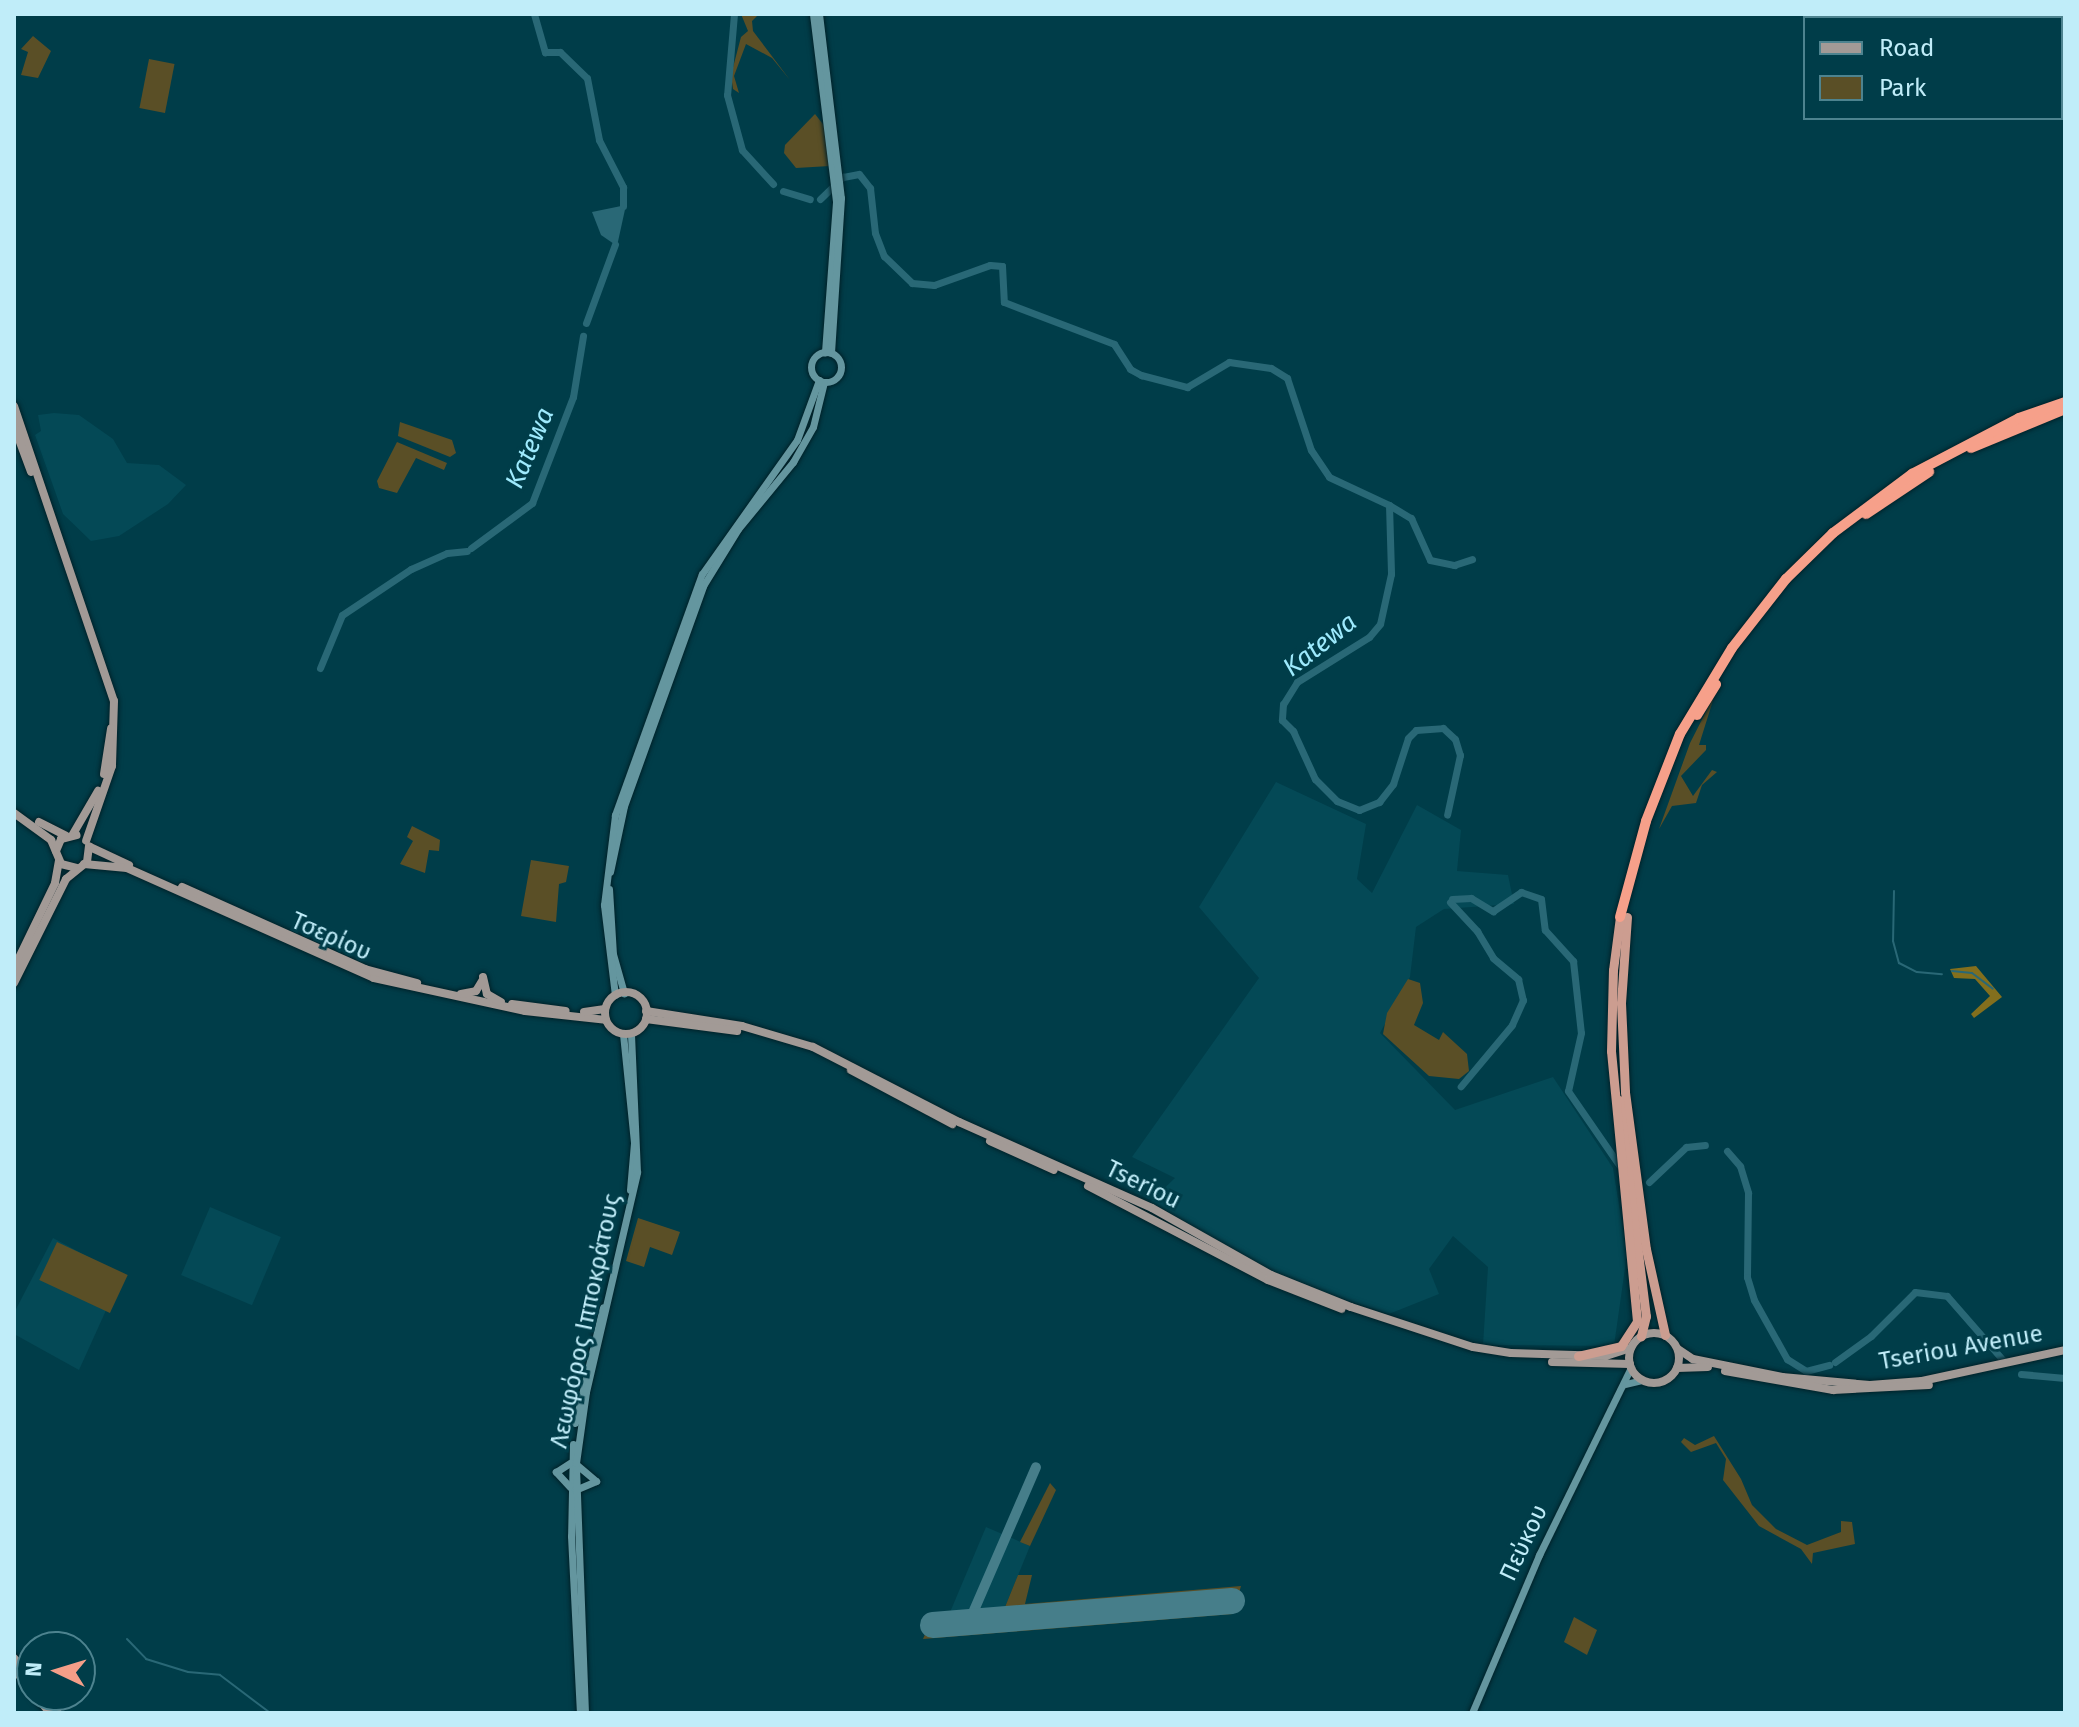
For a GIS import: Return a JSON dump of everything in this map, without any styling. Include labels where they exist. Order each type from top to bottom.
[{"type":"highway","points":[[1578,1356],[1621,1346],[1637,1321],[1611,1051],[1613,970],[1646,821],[1680,734],[1732,648],[1786,579],[1833,533],[1912,474],[1991,431],[2065,402]]},
{"type":"highway","points":[[1641,1336],[1646,1316],[1615,1042],[1624,917],[1648,837],[1687,736],[1735,656],[1783,593],[1838,538],[1900,490],[1972,447],[2065,409]]},
{"type":"highway","points":[[1624,917],[1624,1078],[1646,1249],[1665,1335]]},
{"type":"main road","points":[[816,14],[836,161],[838,200],[828,353]]},
{"type":"main road","points":[[822,381],[812,364],[828,353]]},
{"type":"main road","points":[[619,994],[604,905],[615,815],[702,574],[797,440],[822,381],[840,373],[840,362],[828,353]]},
{"type":"main road","points":[[14,406],[114,701],[112,766],[81,866],[66,879],[14,983]]},
{"type":"main road","points":[[14,426],[110,701],[111,728],[103,780],[84,821],[56,851]]},
{"type":"main road","points":[[14,810],[44,832],[59,861],[55,883],[14,968]]},
{"type":"main road","name":"Τσερίου","points":[[14,810],[365,969],[501,1002]]},
{"type":"main road","name":"Τσερίου","points":[[59,861],[81,866],[127,868],[367,976],[525,1011],[602,1019]]},
{"type":"main road","points":[[461,994],[476,991],[483,977],[487,994],[501,1002],[570,1012],[605,1009]]},
{"type":"main road","points":[[619,994],[638,996],[646,1015],[627,1034],[602,1019],[605,1009],[619,994]]},
{"type":"main road","name":"Tseriou","points":[[646,1015],[742,1026],[813,1047],[1271,1275],[1351,1307],[1473,1347],[1578,1356],[1616,1355],[1631,1348]]},
{"type":"main road","name":"Λεωφόρος Ιπποκράτους","points":[[582,1713],[572,1466],[575,1427],[629,1196],[634,1143],[627,1034]]},
{"type":"main road","name":"Λεωφόρος Ιπποκράτους","points":[[572,1466],[637,1172],[627,1034]]},
{"type":"main road","name":"Tseriou","points":[[1097,1187],[1268,1280],[1371,1319],[1514,1359],[1630,1366]]},
{"type":"main road","points":[[1618,1393],[1629,1382],[1642,1380],[1659,1383],[1677,1368],[1678,1349],[1665,1335],[1641,1336],[1631,1348],[1630,1366],[1642,1380]]},
{"type":"main road","name":"Tseriou Avenue","points":[[1678,1349],[1693,1359],[1815,1382],[1893,1384],[1982,1370]]},
{"type":"main road","name":"Tseriou Avenue","points":[[1677,1368],[1710,1367],[1805,1388],[1892,1391],[2065,1350]]},
{"type":"main road","name":"Πεύκου","points":[[1472,1713],[1539,1555],[1610,1417],[1630,1366]]},
{"type":"main road","points":[[572,1466],[596,1481],[573,1488],[556,1472],[572,1466]]},
{"type":"shaded area","points":[[626,205],[617,246],[601,235],[592,212]]},
{"type":"shaded area","points":[[38,415],[79,415],[113,439],[127,463],[159,465],[186,485],[168,504],[119,536],[91,541],[63,514],[35,435],[41,431]]},
{"type":"shaded area","points":[[1276,782],[1366,824],[1357,879],[1372,893],[1417,805],[1461,830],[1457,871],[1508,875],[1514,904],[1444,909],[1416,927],[1410,977],[1380,1033],[1455,1110],[1553,1077],[1613,1168],[1627,1254],[1614,1346],[1483,1345],[1488,1267],[1453,1236],[1429,1269],[1439,1294],[1389,1314],[1291,1282],[1150,1202],[1175,1178],[1132,1157],[1259,978],[1199,907]]},
{"type":"shaded area","points":[[1976,966],[2002,997],[1974,1018],[1971,1014],[1990,996],[1975,979],[1954,978],[1950,969]]},
{"type":"shaded area","points":[[210,1207],[281,1237],[252,1305],[181,1275]]},
{"type":"shaded area","points":[[53,1238],[122,1275],[79,1370],[14,1334],[14,1313]]},
{"type":"shaded area","points":[[986,1527],[1030,1546],[1003,1612],[948,1617]]},
{"type":"green space","points":[[741,14],[759,14],[752,21],[753,31],[790,80],[772,58],[746,44],[734,76],[739,93],[733,89],[731,75],[741,37],[748,31]]},
{"type":"green space","points":[[33,36],[51,51],[38,78],[21,75],[28,52],[21,49]]},
{"type":"green space","points":[[149,59],[175,64],[165,113],[139,108]]},
{"type":"green space","points":[[815,114],[826,128],[830,166],[796,168],[784,153],[785,145]]},
{"type":"green space","points":[[400,422],[452,440],[456,453],[450,457],[398,436]]},
{"type":"green space","points":[[397,442],[447,463],[444,470],[416,458],[397,493],[379,488],[377,481]]},
{"type":"green space","points":[[1715,694],[1699,745],[1706,745],[1706,750],[1681,776],[1693,796],[1712,770],[1717,772],[1702,785],[1696,803],[1672,806],[1659,829],[1690,743]]},
{"type":"green space","points":[[412,826],[440,840],[439,851],[429,850],[425,873],[400,864],[413,841],[407,837]]},
{"type":"green space","points":[[531,860],[569,866],[566,882],[559,884],[556,922],[521,916]]},
{"type":"green space","points":[[1408,979],[1420,983],[1423,1003],[1414,1025],[1439,1040],[1443,1032],[1467,1054],[1469,1071],[1459,1079],[1429,1076],[1383,1034],[1387,1013]]},
{"type":"green space","points":[[638,1218],[680,1232],[672,1255],[650,1247],[644,1267],[626,1261]]},
{"type":"green space","points":[[57,1242],[128,1275],[110,1313],[39,1280]]},
{"type":"green space","points":[[1714,1436],[1741,1479],[1752,1505],[1776,1529],[1807,1545],[1841,1532],[1841,1521],[1852,1522],[1855,1544],[1813,1553],[1812,1564],[1801,1549],[1759,1526],[1723,1480],[1726,1459],[1716,1443],[1691,1452],[1681,1442],[1684,1438],[1695,1445]]},
{"type":"green space","points":[[1050,1483],[1056,1490],[1030,1546],[1020,1542]]},
{"type":"green space","points":[[1018,1575],[1032,1575],[1025,1604],[1241,1586],[1233,1614],[923,1639],[926,1632],[1233,1607],[1237,1594],[1003,1612]]},
{"type":"green space","points":[[1574,1617],[1597,1630],[1587,1655],[1564,1642]]},
{"type":"waterway","name":"Katewa","points":[[534,14],[545,52],[560,52],[587,78],[599,140],[623,187],[623,206]]},
{"type":"waterway","points":[[734,14],[727,95],[742,150],[773,184]]},
{"type":"waterway","points":[[820,199],[843,177],[859,174],[870,188],[875,233],[884,256],[912,283],[934,285],[990,265],[1002,266],[1004,302],[1114,344],[1130,369],[1141,375],[1187,387],[1229,362],[1271,368],[1287,378],[1311,450],[1329,477],[1389,505],[1391,574],[1380,624],[1369,637],[1297,682],[1283,704],[1282,720],[1293,731],[1315,779],[1337,801],[1359,810],[1379,802],[1393,784],[1408,738],[1416,730],[1443,728],[1455,739],[1460,755],[1447,815]]},
{"type":"waterway","points":[[783,191],[810,199]]},
{"type":"waterway","name":"Katewa","points":[[586,323],[615,244]]},
{"type":"waterway","name":"Katewa","points":[[471,548],[532,503],[573,397],[583,336]]},
{"type":"waterway","points":[[1389,505],[1411,518],[1430,560],[1454,565],[1472,559]]},
{"type":"waterway","name":"Katewa","points":[[320,668],[342,615],[411,569],[447,553],[467,551]]},
{"type":"waterway","points":[[1894,891],[1893,941],[1899,963],[1917,972],[1942,974]]},
{"type":"waterway","points":[[1452,899],[1471,898],[1493,911],[1521,892],[1541,899],[1545,930],[1573,961],[1581,1033],[1568,1091],[1619,1165]]},
{"type":"waterway","points":[[1450,902],[1477,931],[1493,958],[1518,979],[1523,1000],[1512,1025],[1461,1086]]},
{"type":"waterway","points":[[1952,971],[1972,973],[1993,989]]},
{"type":"waterway","points":[[1649,1182],[1686,1147],[1705,1145]]},
{"type":"waterway","points":[[1727,1151],[1740,1166],[1748,1193],[1747,1277],[1754,1300],[1787,1359],[1806,1371],[1829,1365]]},
{"type":"waterway","points":[[1835,1362],[1871,1336],[1915,1292],[1947,1296],[2002,1359]]},
{"type":"waterway","points":[[2021,1374],[2065,1378]]},
{"type":"waterway","points":[[127,1639],[146,1659],[188,1672],[220,1675],[269,1712]]},
{"type":"taxiway","points":[[972,1615],[1036,1467]]},
{"type":"taxiway","points":[[960,1623],[972,1615],[981,1621]]},
{"type":"runway","points":[[933,1625],[1232,1601]]}]
